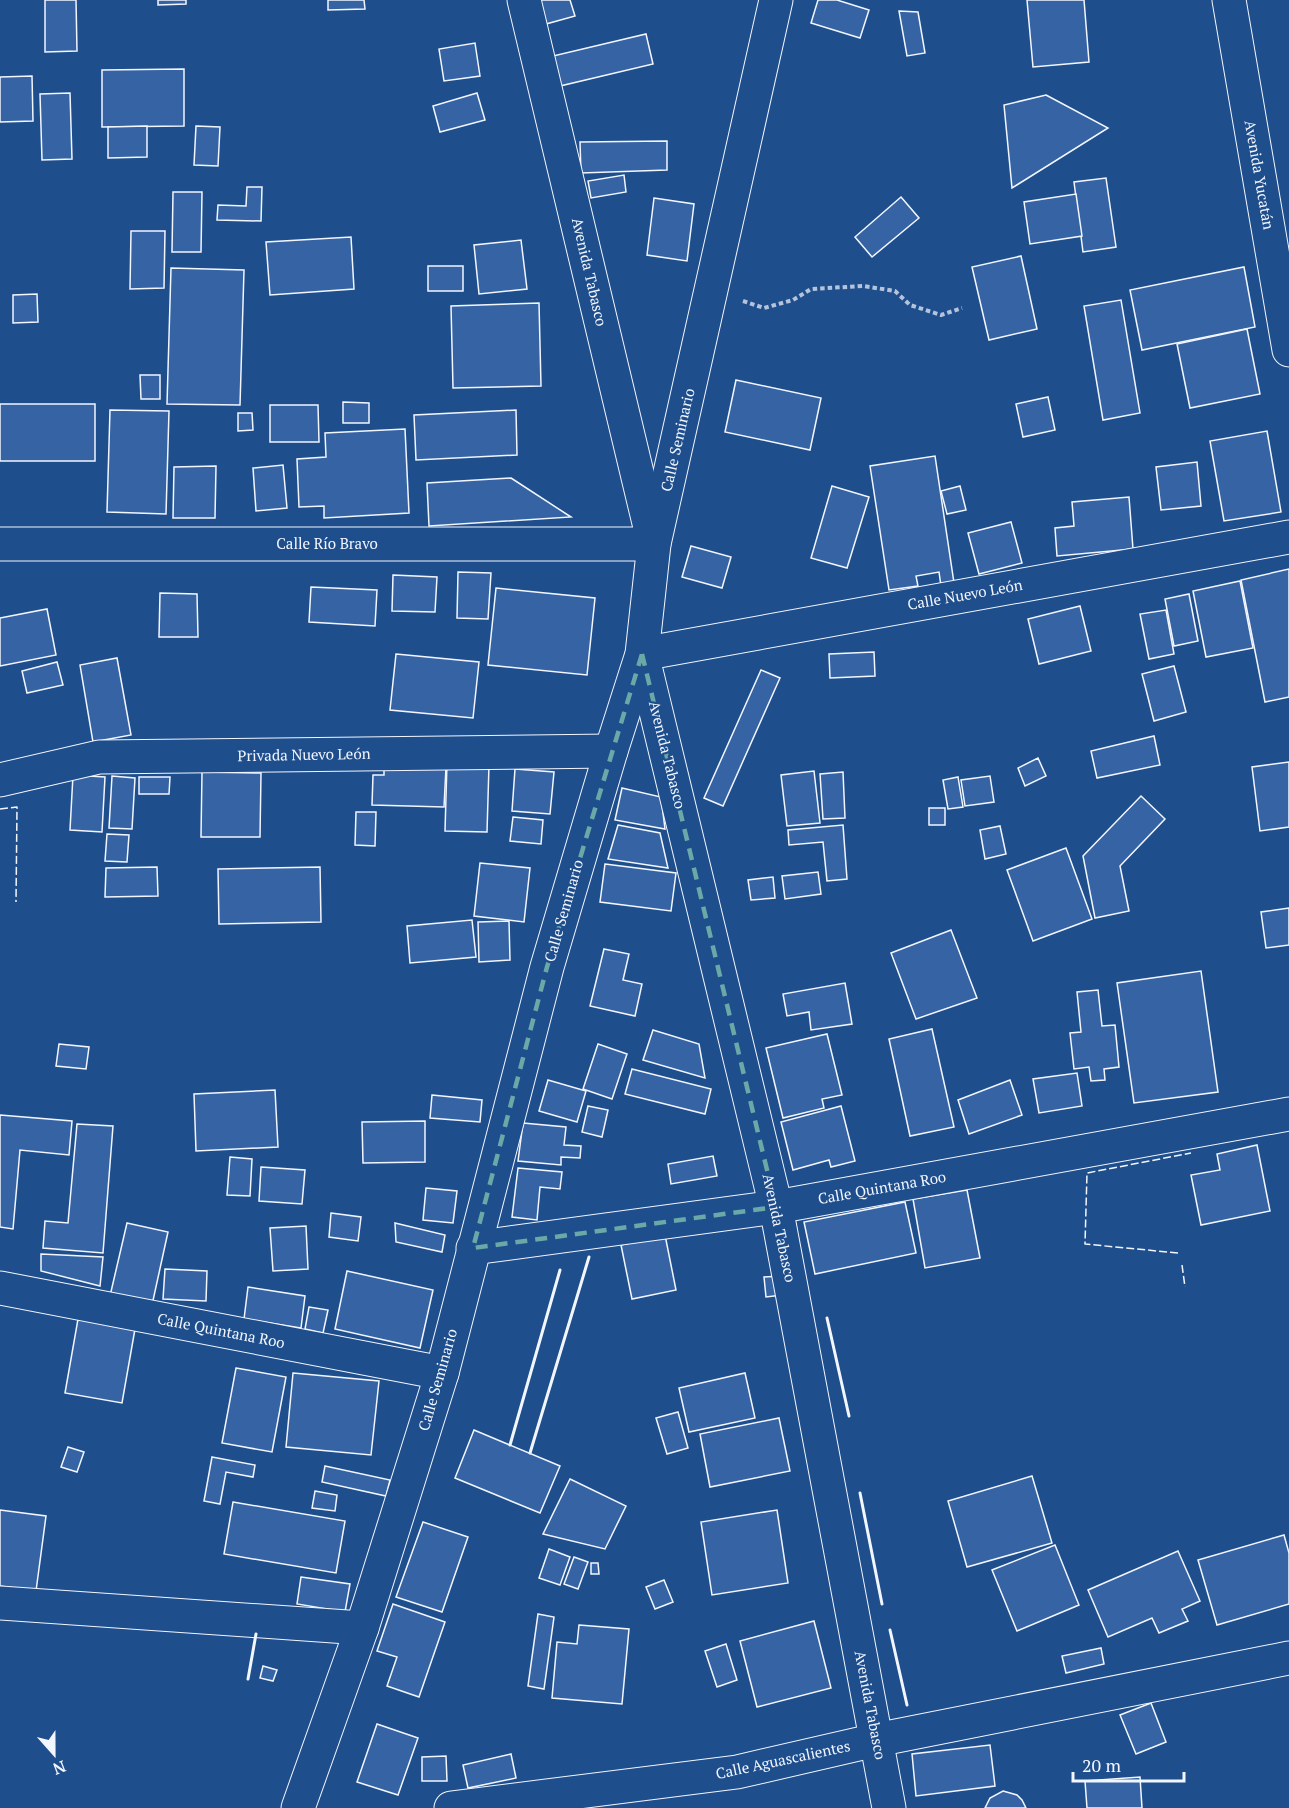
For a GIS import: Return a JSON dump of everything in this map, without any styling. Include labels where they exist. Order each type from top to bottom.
[{"type":"street","name":"Avenida Tabasco","points":[[524,0],[654,544]]},
{"type":"street","name":"Calle Seminario","points":[[298,1808],[362,1628],[442,1373],[547,966],[642,654],[654,544],[776,0]]},
{"type":"street","name":"Avenida Yucatán","points":[[1229,0],[1289,350]]},
{"type":"street","name":"Calle Nuevo León","points":[[642,654],[1289,537]]},
{"type":"street","name":"Calle Río Bravo","points":[[0,544],[654,544]]},
{"type":"street","name":"Avenida Tabasco","points":[[642,654],[776,1207],[889,1808]]},
{"type":"street","name":"Privada Nuevo León","points":[[0,780],[99,757],[611,751]]},
{"type":"street","name":"Calle Quintana Roo","points":[[473,1248],[776,1207],[1289,1114]]},
{"type":"street","name":"Calle Quintana Roo","points":[[0,1288],[442,1373]]},
{"type":"street","points":[[0,1603],[362,1628]]},
{"type":"street","name":"Calle Aguascalientes","points":[[451,1808],[736,1772],[876,1740],[1289,1659]]},
{"type":"path","points":[[712,290],[764,308],[793,300],[811,289],[863,286],[896,291],[910,305],[941,315],[962,308]]},
{"type":"highlighted area","points":[[642,654],[776,1207],[473,1248],[547,967]]},
{"type":"building","points":[[45,0],[76,0],[77,51],[45,52]]},
{"type":"building","points":[[158,0],[186,0],[186,4],[158,5]]},
{"type":"building","points":[[328,0],[364,0],[365,9],[328,10]]},
{"type":"building","points":[[539,0],[570,0],[575,16],[546,24]]},
{"type":"building","points":[[818,0],[837,0],[869,10],[860,38],[811,23]]},
{"type":"building","points":[[1027,0],[1084,0],[1089,62],[1033,67]]},
{"type":"building","points":[[899,11],[918,12],[925,53],[907,56]]},
{"type":"building","points":[[646,34],[653,64],[560,86],[553,56]]},
{"type":"building","points":[[475,43],[480,76],[444,81],[439,49]]},
{"type":"building","points":[[184,69],[184,126],[102,127],[102,70]]},
{"type":"building","points":[[32,76],[33,121],[0,122],[0,77]]},
{"type":"building","points":[[70,93],[72,159],[42,160],[40,94]]},
{"type":"building","points":[[477,93],[485,120],[440,132],[433,106]]},
{"type":"building","points":[[1046,95],[1108,128],[1012,188],[1004,105]]},
{"type":"building","points":[[147,126],[147,157],[108,158],[108,127]]},
{"type":"building","points":[[196,126],[220,127],[218,166],[194,165]]},
{"type":"building","points":[[667,141],[667,170],[581,173],[580,142]]},
{"type":"building","points":[[624,175],[626,192],[591,198],[588,181]]},
{"type":"building","points":[[1106,178],[1116,247],[1083,252],[1074,182]]},
{"type":"building","points":[[247,187],[262,187],[261,221],[217,220],[218,205],[246,206]]},
{"type":"building","points":[[173,192],[202,192],[201,252],[172,252]]},
{"type":"building","points":[[1076,194],[1082,236],[1030,244],[1024,202]]},
{"type":"building","points":[[901,197],[919,218],[872,257],[855,237]]},
{"type":"building","points":[[654,198],[694,204],[687,261],[647,255]]},
{"type":"building","points":[[131,231],[165,231],[164,288],[130,289]]},
{"type":"building","points":[[351,237],[354,289],[270,295],[266,242]]},
{"type":"building","points":[[521,240],[527,289],[479,294],[474,245]]},
{"type":"building","points":[[1021,256],[1037,329],[989,340],[972,267]]},
{"type":"building","points":[[428,266],[463,266],[463,291],[428,291]]},
{"type":"building","points":[[1244,267],[1255,327],[1142,350],[1130,290]]},
{"type":"building","points":[[171,268],[244,270],[240,405],[167,404]]},
{"type":"building","points":[[37,294],[38,322],[13,323],[13,295]]},
{"type":"building","points":[[1121,300],[1140,413],[1103,420],[1084,306]]},
{"type":"building","points":[[539,303],[541,386],[453,388],[451,306]]},
{"type":"building","points":[[1247,329],[1260,394],[1190,408],[1177,344]]},
{"type":"building","points":[[140,375],[160,375],[160,399],[141,399]]},
{"type":"building","points":[[736,380],[821,398],[810,450],[725,432]]},
{"type":"building","points":[[1048,397],[1055,430],[1023,437],[1016,404]]},
{"type":"building","points":[[343,402],[369,403],[369,423],[343,423]]},
{"type":"building","points":[[0,404],[95,404],[95,461],[0,461]]},
{"type":"building","points":[[270,405],[318,405],[319,442],[270,442]]},
{"type":"building","points":[[110,410],[169,411],[166,514],[107,512]]},
{"type":"building","points":[[516,410],[517,455],[416,460],[414,415]]},
{"type":"building","points":[[238,413],[252,413],[253,430],[238,431]]},
{"type":"building","points":[[405,429],[409,513],[324,518],[324,506],[299,507],[297,459],[326,457],[325,433]]},
{"type":"building","points":[[1267,431],[1281,512],[1224,521],[1210,441]]},
{"type":"building","points":[[935,456],[954,583],[941,586],[939,572],[916,576],[918,586],[889,590],[870,466]]},
{"type":"building","points":[[1197,462],[1201,506],[1161,510],[1156,467]]},
{"type":"building","points":[[283,465],[287,508],[256,511],[253,468]]},
{"type":"building","points":[[216,466],[215,518],[173,518],[174,467]]},
{"type":"building","points":[[511,478],[571,517],[429,526],[427,483]]},
{"type":"building","points":[[832,486],[869,497],[847,568],[811,558]]},
{"type":"building","points":[[960,486],[966,510],[947,514],[941,491]]},
{"type":"building","points":[[1129,497],[1133,549],[1057,556],[1055,528],[1074,526],[1072,502]]},
{"type":"building","points":[[1011,522],[1022,563],[979,574],[968,533]]},
{"type":"building","points":[[691,546],[731,557],[722,588],[682,577]]},
{"type":"building","points":[[1289,569],[1289,697],[1265,702],[1241,580]]},
{"type":"building","points":[[458,572],[491,573],[488,619],[457,618]]},
{"type":"building","points":[[393,575],[437,577],[435,612],[392,611]]},
{"type":"building","points":[[1240,581],[1253,648],[1206,657],[1193,591]]},
{"type":"building","points":[[311,587],[377,590],[375,626],[309,622]]},
{"type":"building","points":[[496,588],[595,598],[587,675],[488,665]]},
{"type":"building","points":[[160,593],[197,594],[198,637],[159,637]]},
{"type":"building","points":[[1189,594],[1198,641],[1174,646],[1165,599]]},
{"type":"building","points":[[1080,606],[1091,651],[1039,664],[1028,619]]},
{"type":"building","points":[[47,609],[56,655],[0,666],[0,618]]},
{"type":"building","points":[[1166,610],[1174,654],[1149,659],[1140,614]]},
{"type":"building","points":[[874,652],[875,676],[830,678],[829,654]]},
{"type":"building","points":[[396,654],[479,662],[473,718],[390,710]]},
{"type":"building","points":[[117,658],[131,735],[93,742],[80,665]]},
{"type":"building","points":[[57,662],[63,685],[27,693],[22,671]]},
{"type":"building","points":[[1174,666],[1186,712],[1154,721],[1142,674]]},
{"type":"building","points":[[761,670],[780,678],[723,806],[704,798]]},
{"type":"building","points":[[1154,736],[1160,765],[1097,778],[1091,751]]},
{"type":"building","points":[[1038,758],[1046,776],[1025,786],[1018,768]]},
{"type":"building","points":[[1289,762],[1289,827],[1260,831],[1252,767]]},
{"type":"building","points":[[447,763],[489,765],[487,832],[445,831]]},
{"type":"building","points":[[384,765],[446,767],[444,807],[372,805],[373,775],[384,775]]},
{"type":"building","points":[[515,769],[554,772],[550,814],[512,811]]},
{"type":"building","points":[[814,771],[820,823],[787,826],[781,775]]},
{"type":"building","points":[[202,772],[261,773],[260,837],[201,837]]},
{"type":"building","points":[[843,772],[845,818],[823,819],[820,774]]},
{"type":"building","points":[[73,775],[105,777],[102,832],[70,830]]},
{"type":"building","points":[[112,776],[135,778],[132,829],[109,828]]},
{"type":"building","points":[[990,776],[994,802],[965,806],[961,780]]},
{"type":"building","points":[[139,777],[170,777],[169,794],[139,794]]},
{"type":"building","points":[[958,777],[963,807],[948,809],[943,780]]},
{"type":"building","points":[[622,788],[661,797],[665,829],[615,820]]},
{"type":"building","points":[[1141,796],[1165,819],[1120,866],[1129,911],[1095,918],[1083,856]]},
{"type":"building","points":[[929,808],[945,808],[945,825],[929,825]]},
{"type":"building","points":[[356,812],[376,812],[375,846],[355,845]]},
{"type":"building","points":[[513,817],[543,820],[541,844],[510,841]]},
{"type":"building","points":[[618,825],[660,833],[668,868],[608,859]]},
{"type":"building","points":[[843,825],[847,879],[827,881],[823,842],[789,845],[788,830]]},
{"type":"building","points":[[1000,826],[1006,854],[985,859],[980,830]]},
{"type":"building","points":[[107,834],[129,835],[127,862],[105,861]]},
{"type":"building","points":[[1066,848],[1092,919],[1033,941],[1007,870]]},
{"type":"building","points":[[480,863],[530,868],[524,922],[474,916]]},
{"type":"building","points":[[605,864],[676,873],[671,911],[600,902]]},
{"type":"building","points":[[157,867],[158,896],[105,897],[106,868]]},
{"type":"building","points":[[320,867],[321,922],[219,924],[218,869]]},
{"type":"building","points":[[818,872],[821,894],[785,899],[782,876]]},
{"type":"building","points":[[773,877],[775,898],[751,900],[748,880]]},
{"type":"building","points":[[1289,908],[1289,945],[1266,948],[1261,912]]},
{"type":"building","points":[[472,920],[476,957],[410,963],[407,926]]},
{"type":"building","points":[[509,921],[510,960],[479,962],[478,922]]},
{"type":"building","points":[[951,930],[977,998],[916,1019],[891,953]]},
{"type":"building","points":[[604,949],[629,954],[623,980],[642,984],[635,1016],[590,1006]]},
{"type":"building","points":[[1201,971],[1218,1092],[1134,1103],[1117,983]]},
{"type":"building","points":[[845,983],[852,1024],[811,1030],[809,1012],[787,1016],[783,994]]},
{"type":"building","points":[[1098,990],[1102,1026],[1115,1025],[1119,1067],[1104,1069],[1105,1080],[1091,1081],[1089,1067],[1074,1069],[1070,1033],[1081,1032],[1077,992]]},
{"type":"building","points":[[932,1029],[954,1127],[910,1136],[889,1039]]},
{"type":"building","points":[[653,1030],[699,1044],[705,1078],[643,1060]]},
{"type":"building","points":[[827,1034],[842,1095],[822,1099],[824,1108],[783,1118],[766,1048]]},
{"type":"building","points":[[59,1044],[89,1047],[86,1069],[56,1066]]},
{"type":"building","points":[[598,1044],[627,1054],[612,1099],[583,1089]]},
{"type":"building","points":[[632,1069],[711,1089],[705,1114],[625,1094]]},
{"type":"building","points":[[1077,1073],[1082,1106],[1039,1113],[1033,1079]]},
{"type":"building","points":[[548,1080],[586,1091],[577,1122],[539,1111]]},
{"type":"building","points":[[1010,1080],[1022,1115],[969,1134],[958,1100]]},
{"type":"building","points":[[275,1090],[278,1147],[196,1151],[194,1094]]},
{"type":"building","points":[[432,1095],[482,1100],[480,1122],[430,1118]]},
{"type":"building","points":[[588,1106],[608,1110],[602,1137],[582,1132]]},
{"type":"building","points":[[841,1106],[855,1161],[831,1167],[829,1160],[793,1170],[781,1122]]},
{"type":"building","points":[[0,1115],[72,1121],[69,1155],[20,1150],[13,1229],[0,1227]]},
{"type":"building","points":[[425,1121],[425,1162],[363,1163],[362,1122]]},
{"type":"building","points":[[523,1123],[566,1127],[564,1145],[581,1146],[580,1158],[561,1157],[561,1165],[518,1161]]},
{"type":"building","points":[[77,1124],[113,1126],[103,1253],[43,1248],[45,1221],[68,1223]]},
{"type":"building","points":[[1257,1145],[1270,1211],[1201,1225],[1191,1175],[1220,1170],[1217,1154]]},
{"type":"building","points":[[713,1156],[717,1176],[671,1184],[668,1164]]},
{"type":"building","points":[[230,1157],[252,1159],[250,1196],[227,1195]]},
{"type":"building","points":[[261,1167],[305,1170],[302,1204],[259,1201]]},
{"type":"building","points":[[518,1168],[562,1172],[560,1189],[540,1187],[537,1220],[512,1217]]},
{"type":"building","points":[[426,1188],[457,1191],[453,1223],[423,1220]]},
{"type":"building","points":[[967,1190],[980,1258],[925,1268],[913,1199]]},
{"type":"building","points":[[905,1202],[916,1253],[815,1274],[804,1222]]},
{"type":"building","points":[[331,1213],[361,1217],[358,1241],[329,1237]]},
{"type":"building","points":[[127,1223],[168,1232],[152,1305],[110,1296]]},
{"type":"building","points":[[395,1223],[445,1235],[442,1252],[396,1242]]},
{"type":"building","points":[[306,1226],[308,1269],[273,1271],[270,1228]]},
{"type":"building","points":[[665,1235],[676,1290],[632,1299],[621,1245]]},
{"type":"building","points":[[41,1254],[103,1257],[100,1286],[41,1271]]},
{"type":"building","points":[[165,1269],[207,1271],[206,1301],[163,1299]]},
{"type":"building","points":[[347,1271],[433,1290],[420,1348],[335,1329]]},
{"type":"building","points":[[781,1276],[782,1295],[766,1297],[764,1277]]},
{"type":"building","points":[[248,1287],[305,1296],[301,1328],[244,1319]]},
{"type":"building","points":[[309,1307],[328,1310],[323,1333],[305,1329]]},
{"type":"building","points":[[78,1319],[135,1329],[122,1403],[65,1393]]},
{"type":"building","points":[[236,1368],[286,1377],[272,1452],[222,1443]]},
{"type":"building","points":[[293,1373],[379,1381],[371,1455],[286,1447]]},
{"type":"building","points":[[745,1373],[755,1418],[689,1432],[679,1388]]},
{"type":"building","points":[[678,1412],[688,1448],[667,1454],[656,1418]]},
{"type":"building","points":[[779,1418],[790,1471],[710,1487],[700,1434]]},
{"type":"building","points":[[474,1430],[560,1466],[540,1513],[455,1478]]},
{"type":"building","points":[[68,1447],[84,1452],[77,1472],[61,1467]]},
{"type":"building","points":[[212,1457],[255,1465],[253,1477],[226,1472],[220,1504],[204,1501]]},
{"type":"building","points":[[325,1466],[390,1480],[386,1496],[322,1482]]},
{"type":"building","points":[[1032,1476],[1052,1543],[967,1567],[948,1501]]},
{"type":"building","points":[[570,1479],[626,1506],[605,1549],[543,1534]]},
{"type":"building","points":[[315,1491],[337,1495],[335,1511],[312,1508]]},
{"type":"building","points":[[233,1502],[345,1521],[336,1573],[224,1554]]},
{"type":"building","points":[[0,1510],[46,1516],[36,1591],[0,1586]]},
{"type":"building","points":[[777,1510],[788,1583],[712,1595],[701,1522]]},
{"type":"building","points":[[423,1522],[468,1537],[442,1612],[396,1597]]},
{"type":"building","points":[[1284,1535],[1289,1553],[1289,1604],[1217,1625],[1198,1560]]},
{"type":"building","points":[[1055,1545],[1079,1605],[1017,1631],[992,1570]]},
{"type":"building","points":[[549,1549],[570,1557],[560,1585],[539,1578]]},
{"type":"building","points":[[1178,1551],[1200,1601],[1182,1609],[1188,1621],[1159,1633],[1152,1618],[1108,1637],[1088,1590]]},
{"type":"building","points":[[574,1557],[588,1562],[578,1589],[564,1584]]},
{"type":"building","points":[[591,1563],[598,1563],[599,1574],[591,1574]]},
{"type":"building","points":[[301,1577],[350,1584],[345,1612],[297,1604]]},
{"type":"building","points":[[664,1580],[673,1602],[655,1609],[646,1587]]},
{"type":"building","points":[[393,1604],[445,1622],[419,1697],[387,1686],[397,1657],[377,1651]]},
{"type":"building","points":[[538,1614],[554,1617],[544,1689],[528,1686]]},
{"type":"building","points":[[814,1621],[831,1688],[757,1707],[740,1641]]},
{"type":"building","points":[[579,1625],[629,1629],[622,1704],[552,1698],[557,1642],[577,1644]]},
{"type":"building","points":[[726,1644],[737,1680],[717,1687],[705,1651]]},
{"type":"building","points":[[1101,1648],[1104,1664],[1066,1673],[1062,1656]]},
{"type":"building","points":[[263,1666],[277,1670],[273,1681],[260,1678]]},
{"type":"building","points":[[1151,1703],[1166,1742],[1136,1754],[1120,1715]]},
{"type":"building","points":[[377,1724],[418,1738],[398,1795],[357,1782]]},
{"type":"building","points":[[990,1745],[995,1786],[916,1796],[912,1754]]},
{"type":"building","points":[[511,1754],[516,1778],[468,1788],[463,1765]]},
{"type":"building","points":[[446,1756],[447,1781],[422,1781],[422,1757]]},
{"type":"building","points":[[1140,1777],[1142,1808],[1087,1808],[1085,1781]]},
{"type":"building","points":[[1003,1791],[1017,1795],[1026,1808],[985,1808],[990,1798]]},
{"type":"fence","points":[[0,809],[17,807],[16,902]]},
{"type":"fence","points":[[1178,1253],[1085,1244],[1087,1173],[1191,1153]]},
{"type":"fence","points":[[1182,1265],[1185,1287]]},
{"type":"wall","points":[[530,1453],[589,1257]]},
{"type":"wall","points":[[510,1445],[560,1270]]},
{"type":"wall","points":[[827,1318],[849,1416]]},
{"type":"wall","points":[[860,1493],[882,1604]]},
{"type":"wall","points":[[890,1630],[907,1705]]},
{"type":"wall","points":[[248,1679],[256,1634]]}]
